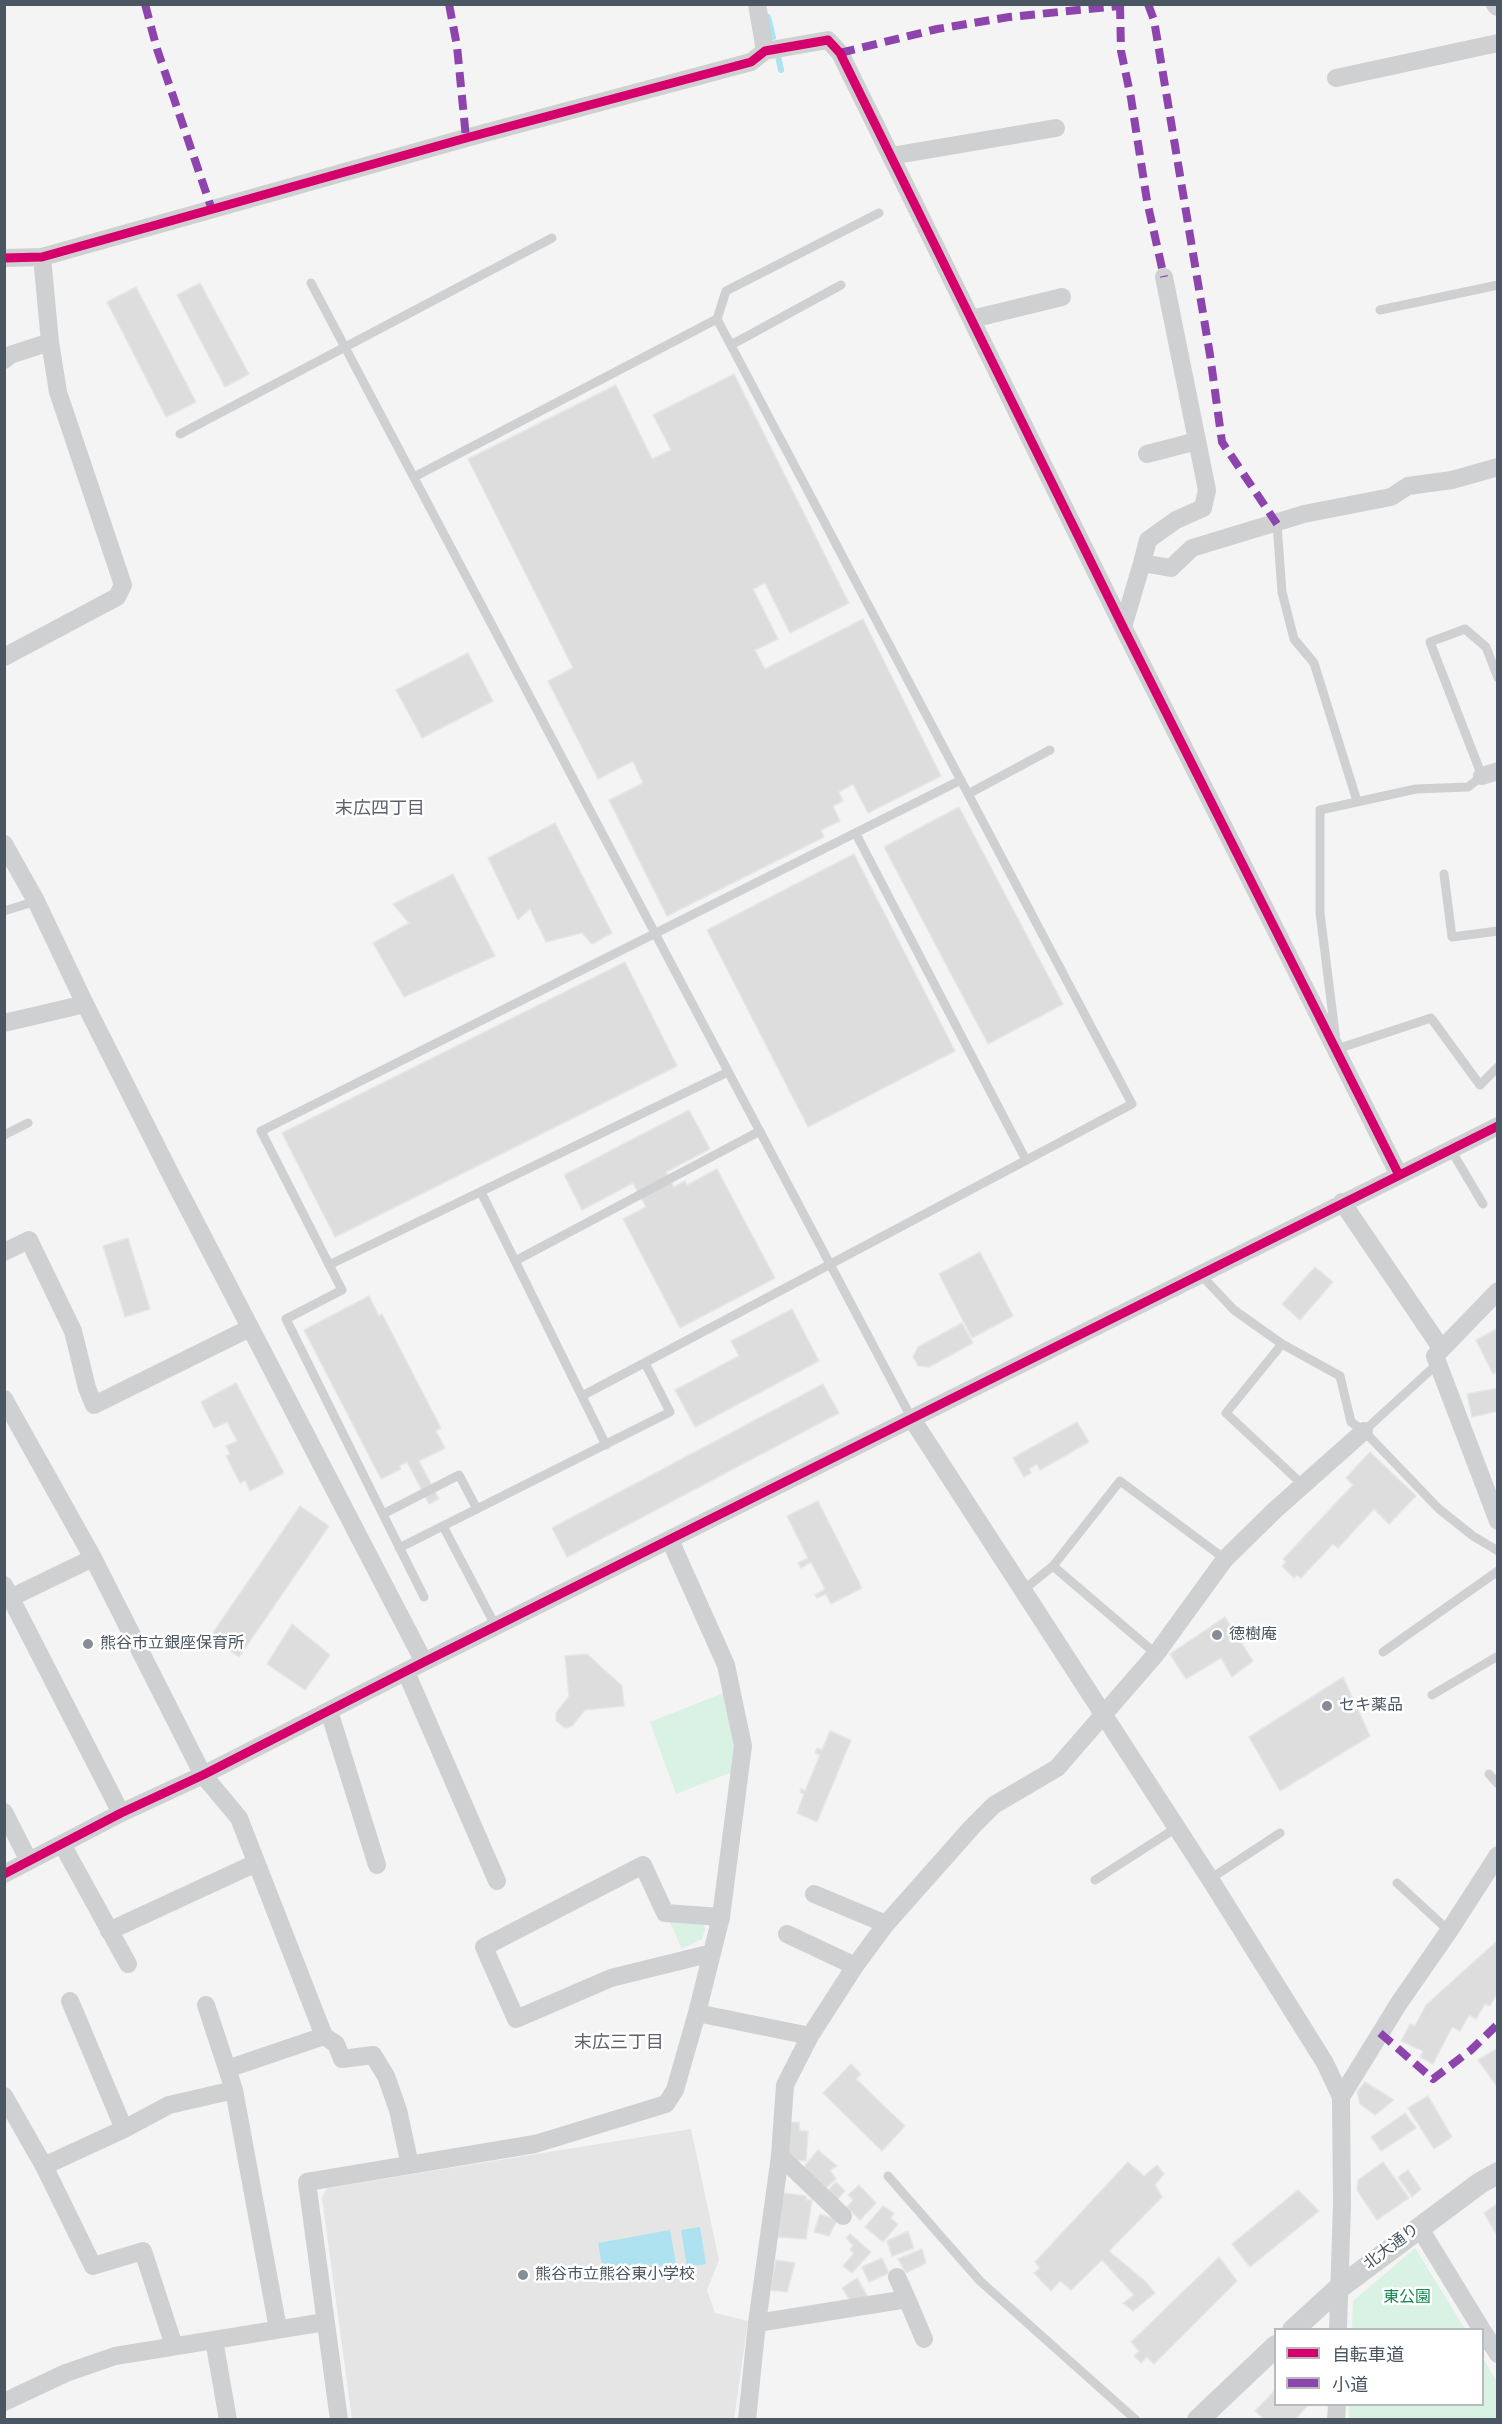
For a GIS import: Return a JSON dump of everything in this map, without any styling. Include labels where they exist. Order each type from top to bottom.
[{"type":"street","points":[[757,4],[765,51]]},
{"type":"street","points":[[4,258],[42,257],[466,138],[751,62],[765,51],[828,40],[840,53],[1399,1175]]},
{"type":"street","points":[[1336,78],[1497,43]]},
{"type":"street","points":[[891,156],[1056,128]]},
{"type":"street","points":[[4,657],[117,597],[123,585],[58,392],[50,342],[42,257]]},
{"type":"street","points":[[1124,627],[1148,540],[1176,520],[1203,508],[1207,490],[1164,278]]},
{"type":"street","points":[[972,319],[1062,297]]},
{"type":"street","points":[[4,360],[10,355],[50,342]]},
{"type":"street","points":[[1147,454],[1197,441]]},
{"type":"street","points":[[1142,563],[1172,568],[1191,548],[1304,514],[1391,497],[1408,486],[1452,480],[1497,467]]},
{"type":"street","points":[[4,844],[36,901],[85,1004],[250,1328],[424,1662]]},
{"type":"street","points":[[4,1023],[85,1004]]},
{"type":"street","points":[[4,1874],[121,1813],[203,1775],[424,1662],[1497,1126]]},
{"type":"street","points":[[1342,1202],[1439,1357],[1497,1521]]},
{"type":"street","points":[[6,1248],[29,1240],[73,1331],[87,1388],[94,1405],[250,1328]]},
{"type":"street","points":[[1439,1357],[1497,1291]]},
{"type":"street","points":[[4,1399],[93,1558],[203,1775],[239,1818],[324,2036],[336,2044],[342,2059],[373,2055],[389,2084],[398,2110],[410,2165]]},
{"type":"street","points":[[912,1419],[1210,1879],[1325,2063],[1341,2097],[1342,2204],[1338,2328]]},
{"type":"street","points":[[747,2420],[757,2323],[780,2156],[785,2085],[810,2036],[855,1966],[886,1924],[972,1827],[994,1805],[1057,1768],[1156,1654],[1225,1559],[1275,1510],[1364,1431]]},
{"type":"street","points":[[339,2420],[307,2182],[535,2144],[666,2104],[675,2091],[721,1917],[743,1746],[726,1665],[670,1540]]},
{"type":"street","points":[[93,1558],[7,1594],[121,1813]]},
{"type":"street","points":[[406,1672],[497,1881]]},
{"type":"street","points":[[329,1711],[378,1865]]},
{"type":"street","points":[[4,1812],[29,1861]]},
{"type":"street","points":[[62,1844],[128,1964]]},
{"type":"street","points":[[1341,2097],[1399,2003],[1449,1931],[1497,1855]]},
{"type":"street","points":[[109,1931],[256,1863]]},
{"type":"street","points":[[712,1953],[611,1978],[516,2019],[484,1947],[643,1865],[664,1913],[721,1917]]},
{"type":"street","points":[[814,1894],[886,1924]]},
{"type":"street","points":[[787,1934],[855,1966]]},
{"type":"street","points":[[70,2001],[124,2129]]},
{"type":"street","points":[[206,2005],[234,2090],[278,2329]]},
{"type":"street","points":[[697,2013],[810,2036]]},
{"type":"street","points":[[227,2069],[324,2036]]},
{"type":"street","points":[[44,2166],[170,2105],[234,2090]]},
{"type":"street","points":[[4,2096],[44,2166],[93,2266],[143,2251],[174,2346]]},
{"type":"street","points":[[780,2156],[843,2216]]},
{"type":"street","name":"北大通り","points":[[1295,2328],[1339,2288],[1419,2227],[1497,2172]]},
{"type":"street","points":[[1419,2227],[1481,2328]]},
{"type":"street","points":[[897,2277],[924,2338]]},
{"type":"street","points":[[757,2323],[908,2299]]},
{"type":"street","points":[[4,2402],[66,2373],[115,2356],[325,2322]]},
{"type":"street","points":[[1484,2333],[1497,2354]]},
{"type":"street","points":[[214,2340],[228,2420]]},
{"type":"street","points":[[1198,2420],[1274,2347]]},
{"type":"lane","points":[[414,477],[717,319],[726,291],[879,213]]},
{"type":"lane","points":[[180,434],[552,238]]},
{"type":"lane","points":[[311,283],[912,1419]]},
{"type":"lane","points":[[731,345],[841,285]]},
{"type":"lane","points":[[1380,310],[1497,285]]},
{"type":"lane","points":[[582,1396],[1131,1104],[717,319]]},
{"type":"lane","points":[[1277,524],[1282,592],[1294,639],[1314,663],[1357,801]]},
{"type":"lane","points":[[1497,678],[1486,647],[1465,629],[1430,642],[1490,774],[1468,787],[1416,789],[1320,810],[1320,913],[1337,1049],[1431,1018],[1480,1085],[1497,1067]]},
{"type":"lane","points":[[968,794],[1050,750]]},
{"type":"lane","points":[[424,1597],[286,1319],[342,1290],[261,1131],[961,780]]},
{"type":"lane","points":[[856,834],[1026,1160]]},
{"type":"lane","points":[[1444,874],[1452,937],[1497,931]]},
{"type":"lane","points":[[4,911],[36,901]]},
{"type":"lane","points":[[329,1265],[728,1072]]},
{"type":"lane","points":[[4,1135],[28,1123]]},
{"type":"lane","points":[[515,1261],[760,1131]]},
{"type":"lane","points":[[1451,1149],[1483,1204]]},
{"type":"lane","points":[[481,1192],[606,1444]]},
{"type":"lane","points":[[1201,1275],[1234,1310],[1282,1344],[1340,1376],[1351,1422],[1364,1431],[1439,1509],[1473,1536],[1497,1551]]},
{"type":"lane","points":[[1282,1344],[1226,1413],[1304,1485]]},
{"type":"lane","points":[[1364,1431],[1439,1357]]},
{"type":"lane","points":[[399,1548],[670,1412],[645,1363]]},
{"type":"lane","points":[[383,1514],[459,1475],[477,1509]]},
{"type":"lane","points":[[1022,1591],[1053,1566],[1120,1481],[1225,1559]]},
{"type":"lane","points":[[443,1526],[496,1627]]},
{"type":"lane","points":[[1053,1566],[1156,1654]]},
{"type":"lane","points":[[1383,1652],[1497,1571]]},
{"type":"lane","points":[[1432,1695],[1497,1656]]},
{"type":"lane","points":[[1489,1774],[1497,1784]]},
{"type":"lane","points":[[1095,1880],[1176,1828]]},
{"type":"lane","points":[[1210,1879],[1280,1833]]},
{"type":"lane","points":[[1397,1883],[1449,1931]]},
{"type":"lane","points":[[888,2176],[980,2281],[1136,2420]]},
{"type":"shaded area","name":"熊谷市立熊谷東小学校","points":[[691,2129],[719,2260],[707,2290],[715,2313],[748,2321],[734,2419],[352,2419],[322,2198],[327,2188]]},
{"type":"green space","points":[[726,1692],[736,1750],[732,1772],[676,1794],[650,1722]]},
{"type":"green space","points":[[669,1920],[704,1922],[705,1930],[702,1939],[682,1949]]},
{"type":"green space","name":"東公園","points":[[1415,2248],[1464,2328],[1352,2328],[1353,2301]]},
{"type":"green space","points":[[1484,2360],[1497,2382],[1497,2419],[1349,2419],[1349,2406],[1484,2406]]},
{"type":"water","points":[[700,2227],[706,2264],[687,2267],[681,2230]]},
{"type":"water","points":[[670,2230],[677,2270],[605,2282],[598,2243]]},
{"type":"building","points":[[200,283],[249,374],[225,387],[177,295]]},
{"type":"building","points":[[136,287],[196,402],[166,417],[107,302]]},
{"type":"building","points":[[734,374],[849,603],[790,633],[765,583],[753,589],[778,639],[755,650],[765,669],[863,619],[941,776],[868,813],[853,784],[839,792],[843,801],[833,806],[840,821],[821,830],[824,837],[667,916],[609,800],[643,783],[633,761],[598,779],[548,681],[573,668],[468,459],[616,385],[652,459],[671,450],[653,415]]},
{"type":"building","points":[[468,653],[493,701],[422,738],[396,690]]},
{"type":"building","points":[[959,807],[1063,1004],[988,1044],[884,847]]},
{"type":"building","points":[[555,823],[612,933],[592,944],[582,933],[546,942],[530,909],[518,920],[488,858]]},
{"type":"building","points":[[854,854],[955,1051],[808,1127],[707,930]]},
{"type":"building","points":[[453,874],[495,956],[404,997],[373,943],[409,923],[393,904]]},
{"type":"building","points":[[625,962],[677,1066],[335,1237],[282,1133]]},
{"type":"building","points":[[689,1110],[710,1149],[666,1172],[674,1187],[685,1181],[687,1185],[717,1169],[775,1278],[680,1328],[623,1219],[646,1207],[633,1183],[582,1210],[564,1175]]},
{"type":"building","points":[[128,1238],[150,1309],[125,1317],[103,1246]]},
{"type":"building","points":[[980,1252],[1013,1316],[972,1338],[939,1274]]},
{"type":"building","points":[[1315,1267],[1333,1282],[1300,1320],[1282,1304]]},
{"type":"building","points":[[369,1296],[379,1316],[382,1314],[441,1428],[436,1431],[445,1448],[419,1461],[439,1499],[429,1504],[407,1462],[399,1466],[401,1469],[381,1479],[304,1330]]},
{"type":"building","points":[[792,1309],[819,1361],[695,1427],[675,1390],[739,1356],[731,1341]]},
{"type":"building","points":[[962,1323],[973,1343],[929,1367],[918,1366],[913,1357],[918,1347]]},
{"type":"building","points":[[1497,1329],[1498,1371],[1493,1374],[1476,1340]]},
{"type":"building","points":[[236,1383],[284,1473],[250,1491],[245,1480],[240,1483],[226,1456],[230,1454],[226,1446],[237,1441],[227,1422],[214,1428],[201,1402]]},
{"type":"building","points":[[823,1384],[839,1413],[567,1557],[552,1528]]},
{"type":"building","points":[[1498,1388],[1498,1411],[1472,1417],[1467,1394]]},
{"type":"building","points":[[1077,1422],[1089,1442],[1040,1470],[1037,1464],[1029,1469],[1031,1473],[1024,1477],[1013,1458]]},
{"type":"building","points":[[1370,1452],[1416,1496],[1389,1524],[1374,1509],[1338,1548],[1333,1544],[1301,1578],[1297,1575],[1294,1578],[1282,1566],[1286,1562],[1283,1559],[1353,1485],[1346,1478]]},
{"type":"building","points":[[818,1501],[862,1588],[831,1604],[826,1594],[817,1598],[815,1595],[825,1589],[811,1562],[801,1568],[798,1563],[808,1558],[787,1516]]},
{"type":"building","points":[[300,1506],[329,1526],[239,1657],[210,1637]]},
{"type":"building","name":"徳樹庵","points":[[1225,1617],[1253,1661],[1232,1677],[1221,1658],[1186,1679],[1170,1654]]},
{"type":"building","points":[[292,1624],[330,1655],[305,1690],[267,1664]]},
{"type":"building","points":[[587,1654],[622,1686],[624,1706],[585,1710],[572,1726],[565,1728],[556,1721],[556,1713],[569,1696],[565,1656]]},
{"type":"building","name":"セキ薬品","points":[[1343,1677],[1370,1736],[1280,1791],[1249,1737]]},
{"type":"building","points":[[830,1731],[851,1740],[817,1822],[797,1813],[804,1794],[800,1792],[801,1789],[805,1791],[820,1755],[815,1753],[817,1748],[822,1750]]},
{"type":"building","points":[[1498,1940],[1498,1992],[1490,2006],[1485,2004],[1476,2019],[1469,2015],[1460,2031],[1452,2027],[1433,2064],[1420,2057],[1423,2051],[1401,2041],[1410,2024],[1415,2026],[1426,2005]]},
{"type":"building","points":[[1498,2048],[1498,2088],[1478,2060]]},
{"type":"building","points":[[851,2064],[861,2074],[856,2079],[905,2126],[882,2151],[823,2093]]},
{"type":"building","points":[[1365,2082],[1394,2100],[1375,2115],[1360,2104],[1357,2092]]},
{"type":"building","points":[[1428,2096],[1452,2137],[1434,2149],[1408,2108]]},
{"type":"building","points":[[1405,2113],[1416,2128],[1381,2151],[1371,2137]]},
{"type":"building","points":[[799,2122],[800,2131],[808,2131],[806,2161],[788,2160],[789,2123]]},
{"type":"building","points":[[818,2150],[837,2166],[830,2170],[836,2179],[826,2188],[803,2168]]},
{"type":"building","points":[[1128,2162],[1144,2176],[1157,2165],[1164,2174],[1155,2185],[1162,2197],[1109,2251],[1146,2282],[1155,2293],[1133,2311],[1123,2303],[1134,2295],[1102,2260],[1071,2290],[1060,2281],[1051,2291],[1034,2273],[1040,2268],[1035,2262]]},
{"type":"building","points":[[1383,2162],[1409,2198],[1377,2220],[1357,2190],[1358,2180]]},
{"type":"building","points":[[1408,2170],[1421,2189],[1412,2197],[1398,2177]]},
{"type":"building","points":[[836,2182],[845,2191],[836,2201],[826,2193]]},
{"type":"building","points":[[859,2185],[876,2203],[860,2220],[847,2207],[853,2200],[848,2195]]},
{"type":"building","points":[[1298,2190],[1319,2211],[1250,2267],[1232,2244]]},
{"type":"building","points":[[782,2193],[806,2196],[806,2200],[812,2200],[806,2239],[778,2237]]},
{"type":"building","points":[[1498,2203],[1498,2237],[1484,2213]]},
{"type":"building","points":[[883,2206],[894,2213],[891,2218],[898,2224],[883,2242],[865,2227]]},
{"type":"building","points":[[820,2214],[837,2220],[829,2236],[814,2232]]},
{"type":"building","points":[[908,2231],[914,2248],[892,2256],[887,2241]]},
{"type":"building","points":[[850,2234],[871,2252],[852,2273],[843,2266],[854,2253],[850,2250],[853,2245],[846,2238]]},
{"type":"building","points":[[922,2249],[926,2263],[906,2273],[898,2259]]},
{"type":"building","points":[[1219,2257],[1237,2281],[1154,2364],[1147,2357],[1141,2363],[1134,2356],[1139,2351],[1131,2342]]},
{"type":"building","points":[[882,2258],[889,2273],[869,2282],[862,2267]]},
{"type":"building","points":[[776,2260],[795,2263],[787,2292],[770,2290]]},
{"type":"building","points":[[857,2278],[868,2297],[853,2305],[842,2288]]},
{"type":"building","points":[[1274,2391],[1274,2406],[1307,2406],[1295,2420],[1265,2420],[1255,2411]]},
{"type":"waterway","points":[[768,17],[773,37]]},
{"type":"waterway","points":[[778,56],[781,70]]},
{"type":"marked path","points":[[145,4],[157,49],[212,210]]},
{"type":"marked path","points":[[449,4],[457,46],[466,138]]},
{"type":"marked path","points":[[1120,4],[1121,51],[1131,98],[1147,201],[1164,277]]},
{"type":"marked path","points":[[1148,4],[1154,20],[1210,355],[1222,442],[1277,524]]},
{"type":"marked path","points":[[840,53],[937,29],[1009,17],[1119,6]]},
{"type":"marked path","points":[[1380,2033],[1433,2079],[1471,2050],[1498,2024]]},
{"type":"cycle path","points":[[4,258],[42,257],[466,138],[751,62],[765,51],[828,40],[840,53],[1123,627],[1399,1175]]},
{"type":"cycle path","points":[[4,1874],[121,1813],[203,1775],[424,1662],[1498,1126]]},
{"type":"place","name":"徳樹庵","points":[[1217,1635]]},
{"type":"place","name":"熊谷市立銀座保育所","points":[[88,1644]]},
{"type":"place","name":"セキ薬品","points":[[1327,1706]]},
{"type":"place","name":"熊谷市立熊谷東小学校","points":[[523,2275]]},
{"type":"district","name":"末広四丁目","points":[[380,809]]},
{"type":"district","name":"末広三丁目","points":[[619,2043]]}]
